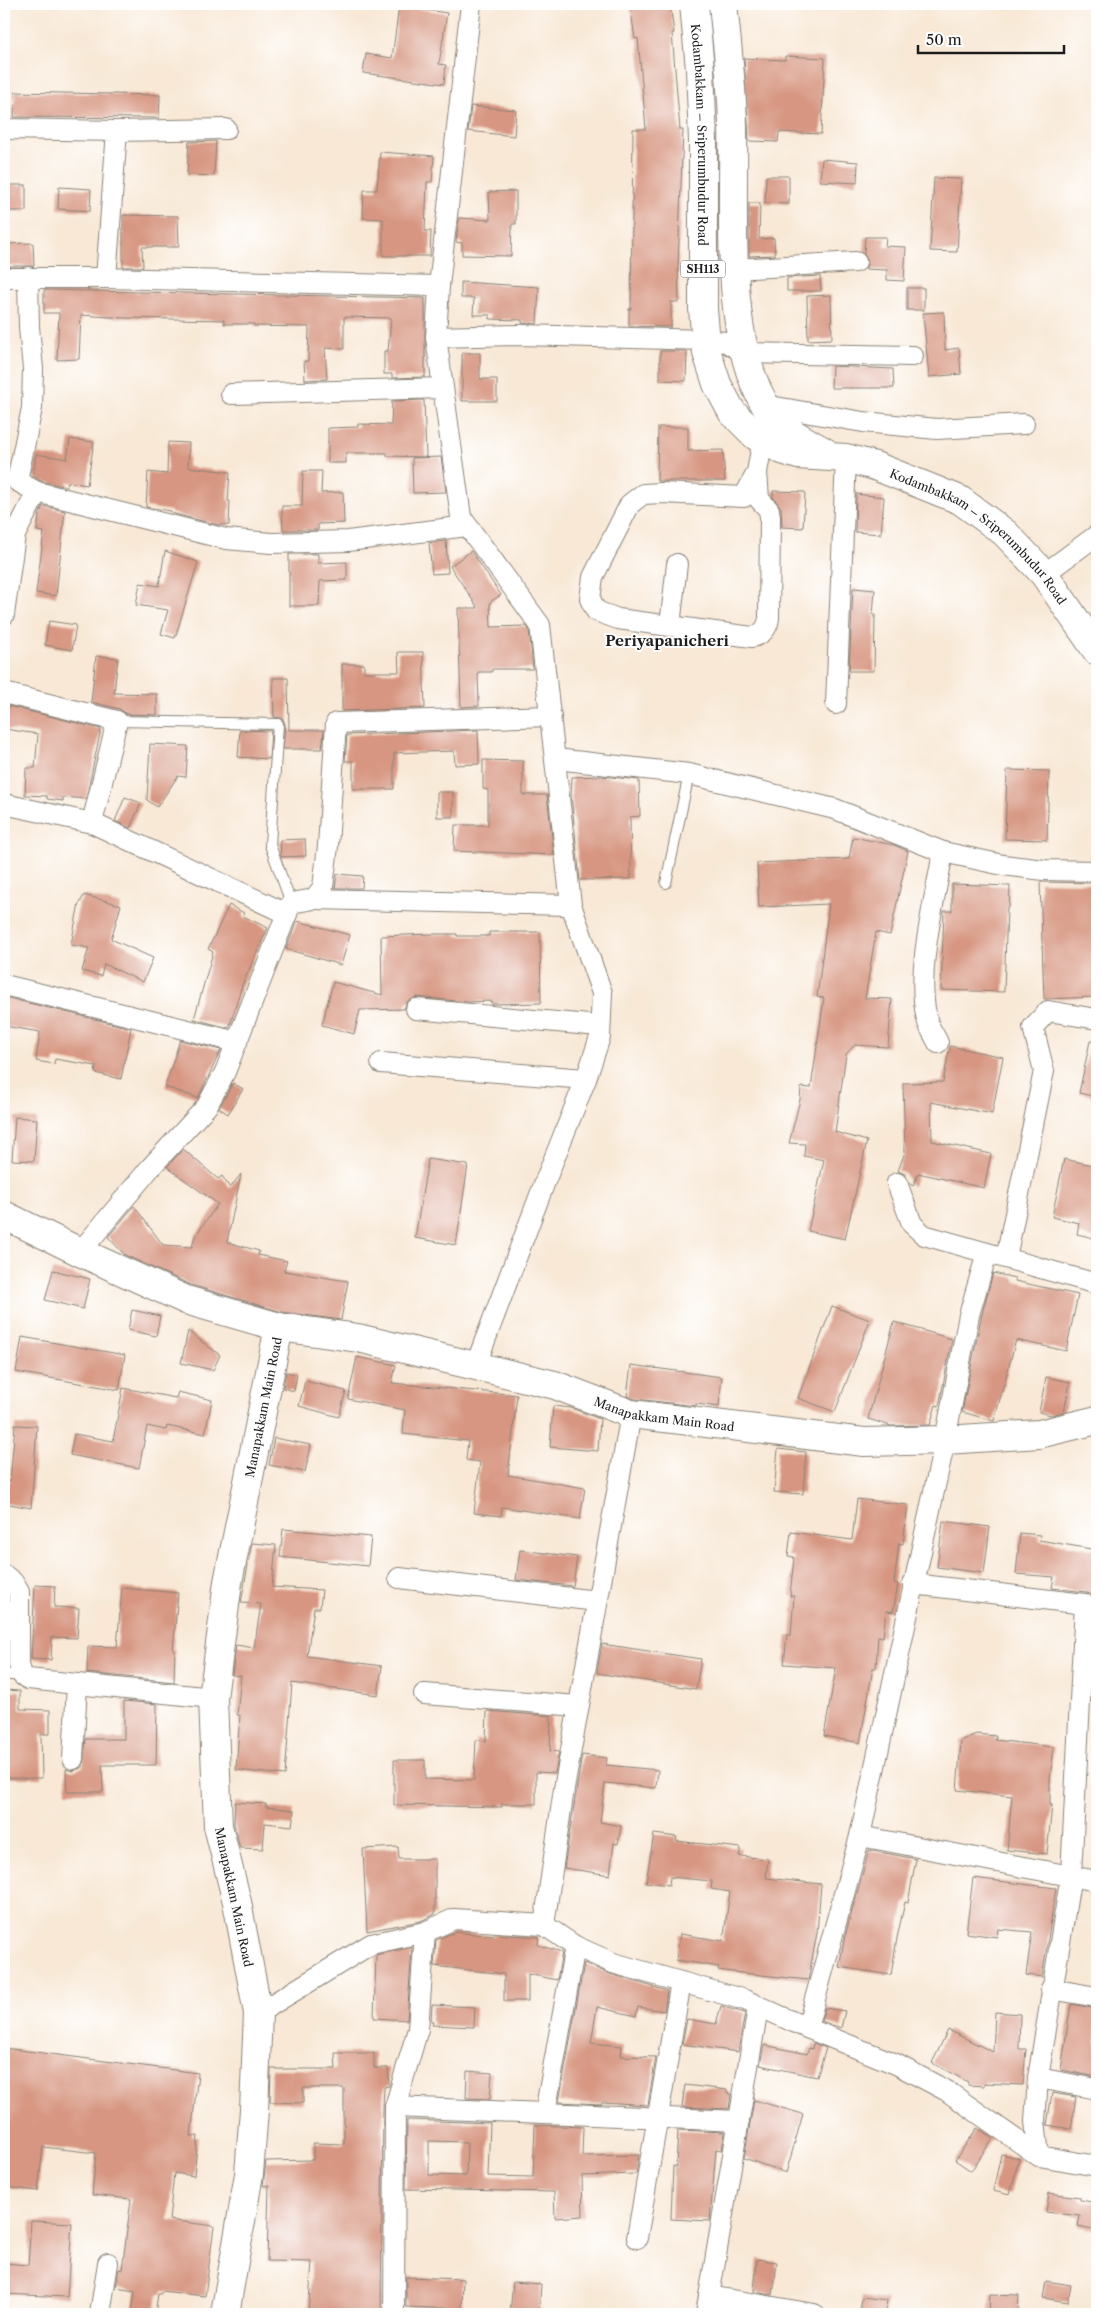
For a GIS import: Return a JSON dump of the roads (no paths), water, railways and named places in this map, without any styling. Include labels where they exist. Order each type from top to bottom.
[{"type":"main road","name":"Kodambakkam – Sriperumbudur Road","points":[[694,4],[701,87],[703,309],[707,353],[717,384],[732,412],[763,439],[782,450],[798,455],[840,458],[875,466],[960,500],[1005,533],[1044,574],[1097,651]]},
{"type":"main road","name":"Kodambakkam – Sriperumbudur Road","points":[[722,4],[733,123],[735,269],[744,352],[751,378],[764,405],[777,421],[795,435],[840,458]]},
{"type":"main road","points":[[4,1215],[186,1300],[279,1327]]},
{"type":"main road","name":"Manapakkam Main Road","points":[[226,2314],[249,2174],[258,2013],[237,1902],[218,1826],[213,1698],[228,1582],[279,1327],[358,1338],[555,1385],[631,1414],[864,1442],[945,1440],[1039,1434],[1097,1420]]},
{"type":"street","points":[[471,4],[439,286],[436,337],[461,517],[540,625],[571,905],[602,993],[600,1037],[586,1079],[475,1367]]},
{"type":"street","points":[[4,129],[226,129]]},
{"type":"street","points":[[106,278],[117,130]]},
{"type":"street","points":[[735,269],[856,262]]},
{"type":"street","points":[[28,277],[29,327],[33,369],[32,408],[17,481],[37,492],[226,539],[271,543],[348,541],[467,526]]},
{"type":"street","points":[[4,278],[106,278],[439,286]]},
{"type":"street","points":[[436,337],[521,335],[706,340],[726,342],[744,352],[913,356]]},
{"type":"street","points":[[231,394],[443,388]]},
{"type":"street","points":[[764,405],[863,422],[920,428],[977,428],[1024,424]]},
{"type":"street","points":[[753,495],[763,439]]},
{"type":"street","points":[[836,704],[840,458]]},
{"type":"street","points":[[4,615],[15,535],[37,492]]},
{"type":"street","points":[[643,494],[753,495],[770,510],[769,618],[767,627],[752,638],[670,626],[610,617],[596,611],[592,606],[590,593],[593,577],[630,504],[643,494]]},
{"type":"street","points":[[1044,574],[1097,535]]},
{"type":"street","points":[[670,626],[677,564]]},
{"type":"street","points":[[4,693],[117,721],[92,824]]},
{"type":"street","points":[[314,898],[323,887],[328,846],[336,723],[551,716]]},
{"type":"street","points":[[556,759],[689,774],[835,809],[943,852],[1003,866],[1044,870],[1097,871]]},
{"type":"street","points":[[4,804],[92,824],[289,909]]},
{"type":"street","points":[[938,1043],[927,1021],[923,991],[926,956],[943,852]]},
{"type":"street","points":[[80,1252],[150,1168],[207,1106],[225,1072],[289,909],[314,898],[571,905]]},
{"type":"street","points":[[4,985],[237,1042]]},
{"type":"street","points":[[416,1009],[600,1026]]},
{"type":"street","points":[[807,2028],[860,1836],[945,1440],[969,1315],[996,1255],[1044,1071],[1033,1027],[1048,1011],[1097,1019]]},
{"type":"street","points":[[381,1063],[586,1079]]},
{"type":"street","points":[[897,1183],[912,1224],[924,1235],[1097,1284]]},
{"type":"street","points":[[544,1925],[578,1706],[631,1414]]},
{"type":"street","points":[[4,1575],[19,1592],[19,1665],[13,1675],[28,1679],[213,1698]]},
{"type":"street","points":[[399,1578],[597,1601]]},
{"type":"street","points":[[913,1584],[1091,1605],[1071,1874],[1038,2078],[1035,2121],[1039,2156]]},
{"type":"street","points":[[73,1759],[77,1684]]},
{"type":"street","points":[[424,1694],[578,1706]]},
{"type":"street","points":[[860,1836],[1071,1874],[1097,1881]]},
{"type":"street","points":[[258,2013],[371,1944],[425,1932],[454,1919],[544,1925],[575,1946],[613,1963],[746,2000],[758,2008],[896,2064],[947,2091],[1039,2156],[1097,2166]]},
{"type":"street","points":[[394,2314],[395,2107],[418,2029],[425,1932]]},
{"type":"street","points":[[545,2113],[575,1946]]},
{"type":"street","points":[[637,2238],[681,1982]]},
{"type":"street","points":[[1051,1989],[1097,1997]]},
{"type":"street","points":[[758,2008],[708,2305],[814,2314]]},
{"type":"street","points":[[1038,2078],[1097,2090]]},
{"type":"street","points":[[395,2107],[739,2121]]},
{"type":"street","points":[[100,2314],[108,2263]]},
{"type":"lane","points":[[117,721],[278,724],[270,845],[289,909]]},
{"type":"lane","points":[[666,883],[689,774]]},
{"type":"district","name":"Periyapanicheri","points":[[667,640]]}]
